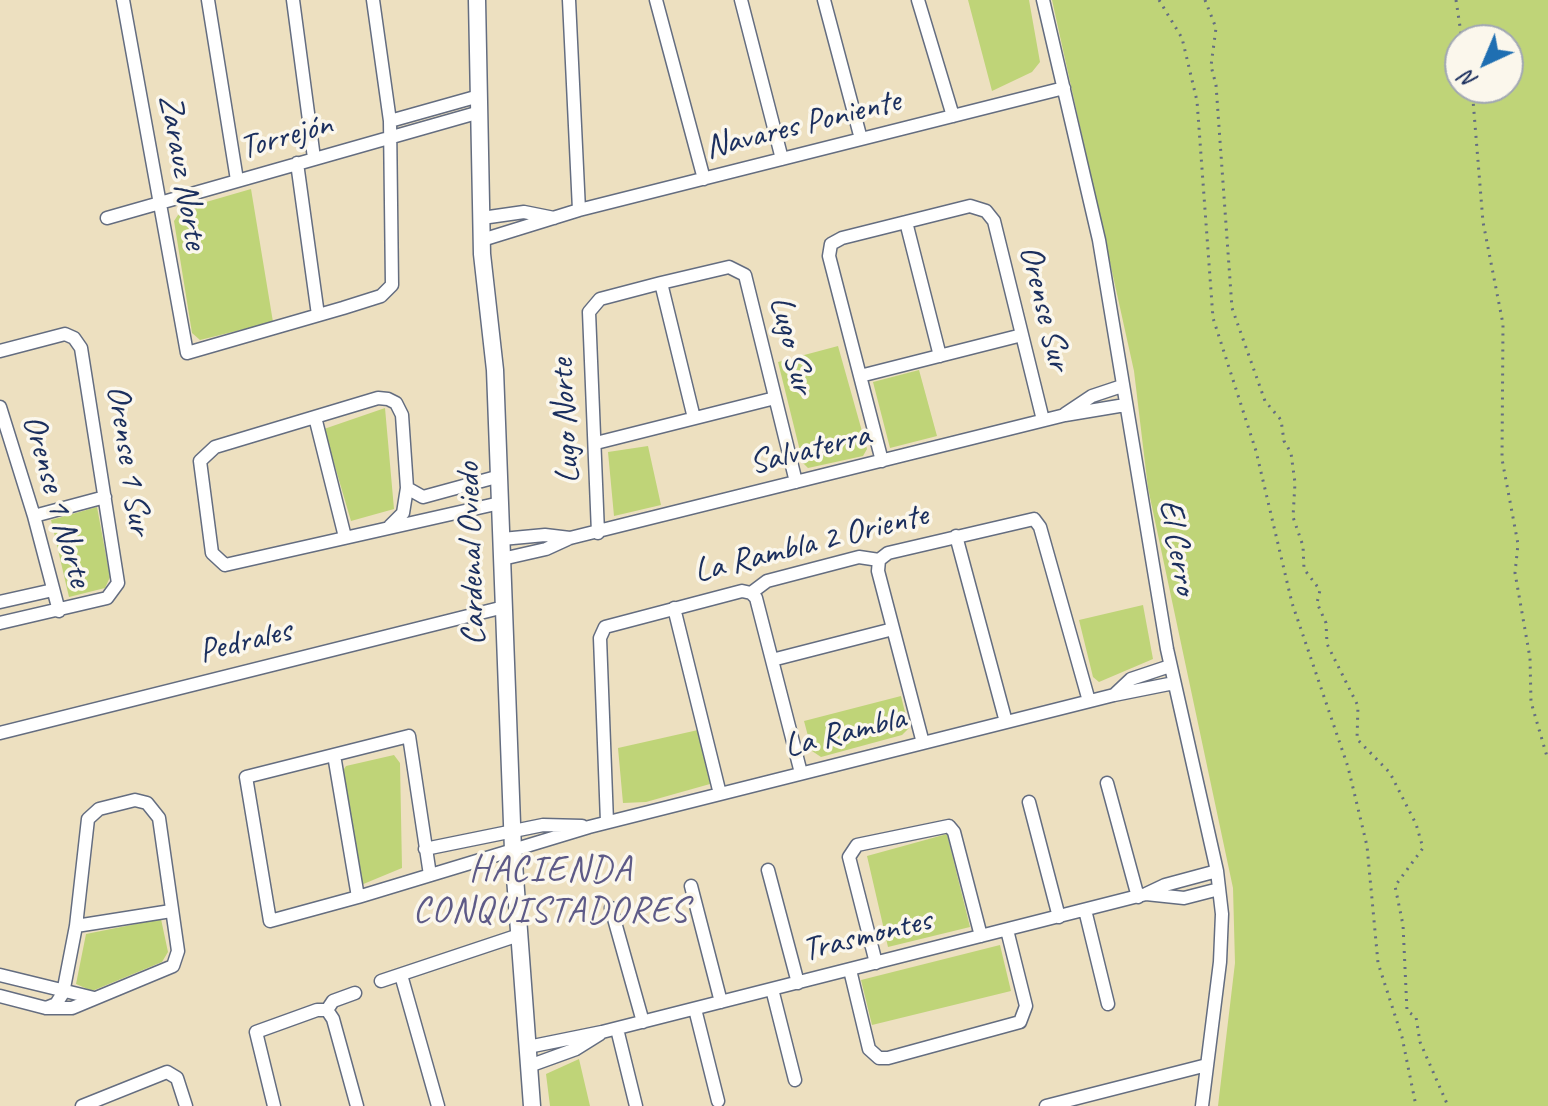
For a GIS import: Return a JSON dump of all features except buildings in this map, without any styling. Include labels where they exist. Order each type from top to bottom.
[{"type":"street","name":"Zarauz Norte","points":[[123,0],[187,353],[318,315]]},
{"type":"street","points":[[208,0],[237,180]]},
{"type":"street","points":[[293,0],[314,158]]},
{"type":"street","points":[[297,163],[318,315],[381,296],[392,285],[390,121],[373,0]]},
{"type":"street","name":"Cardenal Oviedo","points":[[477,0],[482,240],[495,370],[513,850],[532,1106]]},
{"type":"street","points":[[569,0],[579,210]]},
{"type":"street","points":[[656,0],[704,179]]},
{"type":"street","points":[[741,0],[782,159]]},
{"type":"street","points":[[824,0],[861,139]]},
{"type":"street","points":[[918,0],[953,116]]},
{"type":"street","name":"El Cerro","points":[[1043,0],[1099,240],[1170,666],[1217,871],[1220,962],[1202,1106]]},
{"type":"street","name":"Navares Poniente","points":[[482,240],[579,210],[1064,88]]},
{"type":"street","name":"Torrejón","points":[[107,218],[389,137],[480,104]]},
{"type":"street","points":[[390,121],[480,104]]},
{"type":"street","name":"Orense Sur","points":[[906,222],[970,206],[986,211],[994,221],[1043,420]]},
{"type":"street","name":"Navares Poniente","points":[[482,218],[524,212],[557,218]]},
{"type":"street","points":[[882,461],[829,256],[831,244],[906,222],[940,356]]},
{"type":"street","name":"Lugo Sur","points":[[661,283],[724,268],[738,269],[746,279],[796,482]]},
{"type":"street","points":[[661,283],[694,418]]},
{"type":"street","name":"Lugo Norte","points":[[598,533],[590,307],[600,299],[661,283]]},
{"type":"street","name":"Orense 1 Sur","points":[[0,351],[55,335],[74,338],[83,361],[118,583],[113,592],[96,602],[59,611]]},
{"type":"street","points":[[860,376],[1022,335]]},
{"type":"street","name":"Salvaterra","points":[[1065,415],[1092,396],[1122,386]]},
{"type":"street","points":[[390,526],[403,513],[407,488],[402,415],[392,401],[378,398],[215,447],[201,458],[199,468],[212,553],[221,563],[235,564],[500,503]]},
{"type":"street","points":[[596,443],[775,398]]},
{"type":"street","name":"Salvaterra","points":[[502,559],[546,549],[570,538],[1043,420],[1125,405]]},
{"type":"street","name":"Orense 1 Norte","points":[[0,407],[59,611]]},
{"type":"street","points":[[315,417],[345,537]]},
{"type":"street","points":[[407,488],[423,497],[500,476]]},
{"type":"street","points":[[34,516],[105,497]]},
{"type":"street","name":"La Rambla 2 Oriente","points":[[607,822],[600,638],[603,629],[610,624],[742,591],[751,593],[767,581],[859,557],[879,560],[888,553],[1034,519],[1040,527],[1089,701]]},
{"type":"street","name":"Salvaterra","points":[[502,539],[545,535],[570,538]]},
{"type":"street","points":[[956,536],[1006,722]]},
{"type":"street","points":[[879,560],[878,571],[923,743]]},
{"type":"street","points":[[0,602],[53,590]]},
{"type":"street","points":[[751,593],[756,598],[801,773]]},
{"type":"street","name":"Pedrales","points":[[0,733],[504,607]]},
{"type":"street","points":[[674,608],[720,794]]},
{"type":"street","points":[[0,623],[59,611]]},
{"type":"street","points":[[772,660],[893,629]]},
{"type":"street","name":"La Rambla","points":[[1114,695],[1131,679],[1170,666]]},
{"type":"street","name":"La Rambla","points":[[334,755],[246,777],[270,921],[607,822],[1089,701],[1174,683]]},
{"type":"street","points":[[358,897],[334,755],[409,736],[430,875]]},
{"type":"street","points":[[1107,783],[1142,896]]},
{"type":"street","points":[[0,996],[46,1008],[72,1008],[173,966],[178,951],[159,818],[147,803],[135,800],[99,809],[88,819],[76,926],[63,993],[56,1004],[46,1008]]},
{"type":"street","points":[[1029,802],[1059,917]]},
{"type":"street","name":"La Rambla","points":[[425,849],[555,824],[589,827]]},
{"type":"street","points":[[876,963],[849,857],[857,845],[949,826],[954,832],[981,936]]},
{"type":"street","points":[[768,870],[798,983]]},
{"type":"street","name":"Trasmontes","points":[[528,1047],[617,1029],[1142,896],[1165,885],[1217,871]]},
{"type":"street","points":[[691,886],[721,1002]]},
{"type":"street","name":"Trasmontes","points":[[1142,896],[1184,898],[1219,889]]},
{"type":"street","points":[[611,908],[643,1022]]},
{"type":"street","points":[[1085,910],[1108,1004]]},
{"type":"street","points":[[76,926],[171,911]]},
{"type":"street","points":[[850,970],[868,1045],[875,1056],[888,1058],[1012,1026],[1023,1019],[1026,1006],[1007,930]]},
{"type":"street","points":[[381,981],[519,935]]},
{"type":"street","points":[[0,975],[97,999]]},
{"type":"street","points":[[401,975],[438,1106]]},
{"type":"street","points":[[772,989],[795,1080]]},
{"type":"street","points":[[327,1010],[333,1001],[355,993]]},
{"type":"street","points":[[695,1009],[718,1101]]},
{"type":"street","points":[[274,1106],[255,1040],[256,1032],[317,1010],[327,1010]]},
{"type":"street","points":[[327,1010],[333,1019],[357,1106]]},
{"type":"street","points":[[617,1029],[636,1106]]},
{"type":"street","name":"Trasmontes","points":[[529,1066],[576,1049],[602,1032]]},
{"type":"street","points":[[1046,1106],[1207,1065]]},
{"type":"street","points":[[89,1105],[163,1073],[172,1073],[179,1081],[186,1106]]},
{"type":"path","points":[[1159,0],[1182,38],[1197,101],[1202,196],[1207,209],[1207,278],[1213,318],[1256,451],[1292,603],[1348,767],[1367,846],[1378,963],[1402,1037],[1416,1106]]},
{"type":"path","points":[[1205,0],[1216,28],[1211,66],[1216,85],[1232,308],[1265,401],[1281,420],[1284,441],[1291,453],[1295,483],[1293,517],[1303,546],[1304,569],[1320,590],[1317,603],[1326,623],[1327,644],[1358,706],[1357,739],[1390,773],[1416,824],[1423,848],[1395,886],[1403,925],[1407,1011],[1416,1017],[1420,1042],[1448,1106]]},
{"type":"path","points":[[1456,0],[1460,24]]},
{"type":"path","points":[[1473,104],[1483,222],[1503,324],[1502,459],[1518,544],[1515,573],[1530,658],[1531,702],[1548,760]]},
{"type":"green space","points":[[968,0],[1029,0],[1040,62],[1032,72],[992,91]]},
{"type":"green space","points":[[1052,0],[1548,0],[1548,1106],[1218,1106],[1235,963],[1233,888],[1148,488],[1134,371]]},
{"type":"green space","points":[[251,189],[273,322],[200,340],[192,333],[174,221],[182,209]]},
{"type":"green space","points":[[838,346],[867,449],[863,456],[808,468],[803,463],[778,362]]},
{"type":"green space","points":[[919,370],[937,436],[890,448],[873,382]]},
{"type":"green space","points":[[385,408],[394,509],[351,521],[324,429]]},
{"type":"green space","points":[[648,446],[661,505],[614,516],[608,452]]},
{"type":"green space","points":[[97,507],[110,577],[105,588],[69,597],[51,520]]},
{"type":"green space","points":[[1143,605],[1153,659],[1099,682],[1093,677],[1079,620]]},
{"type":"green space","points":[[901,696],[909,728],[902,735],[821,757],[812,751],[804,721]]},
{"type":"green space","points":[[698,730],[710,784],[646,802],[623,803],[618,748]]},
{"type":"green space","points":[[394,755],[400,763],[402,868],[361,885],[342,772],[346,766]]},
{"type":"green space","points":[[947,834],[970,927],[888,947],[867,856]]},
{"type":"green space","points":[[161,919],[168,952],[162,962],[92,991],[76,984],[86,934]]},
{"type":"green space","points":[[1000,945],[1011,991],[872,1025],[861,980]]},
{"type":"green space","points":[[579,1059],[590,1106],[550,1106],[546,1074]]},
{"type":"district","name":"HACIENDA CONQUISTADORES","points":[[551,892]]}]
